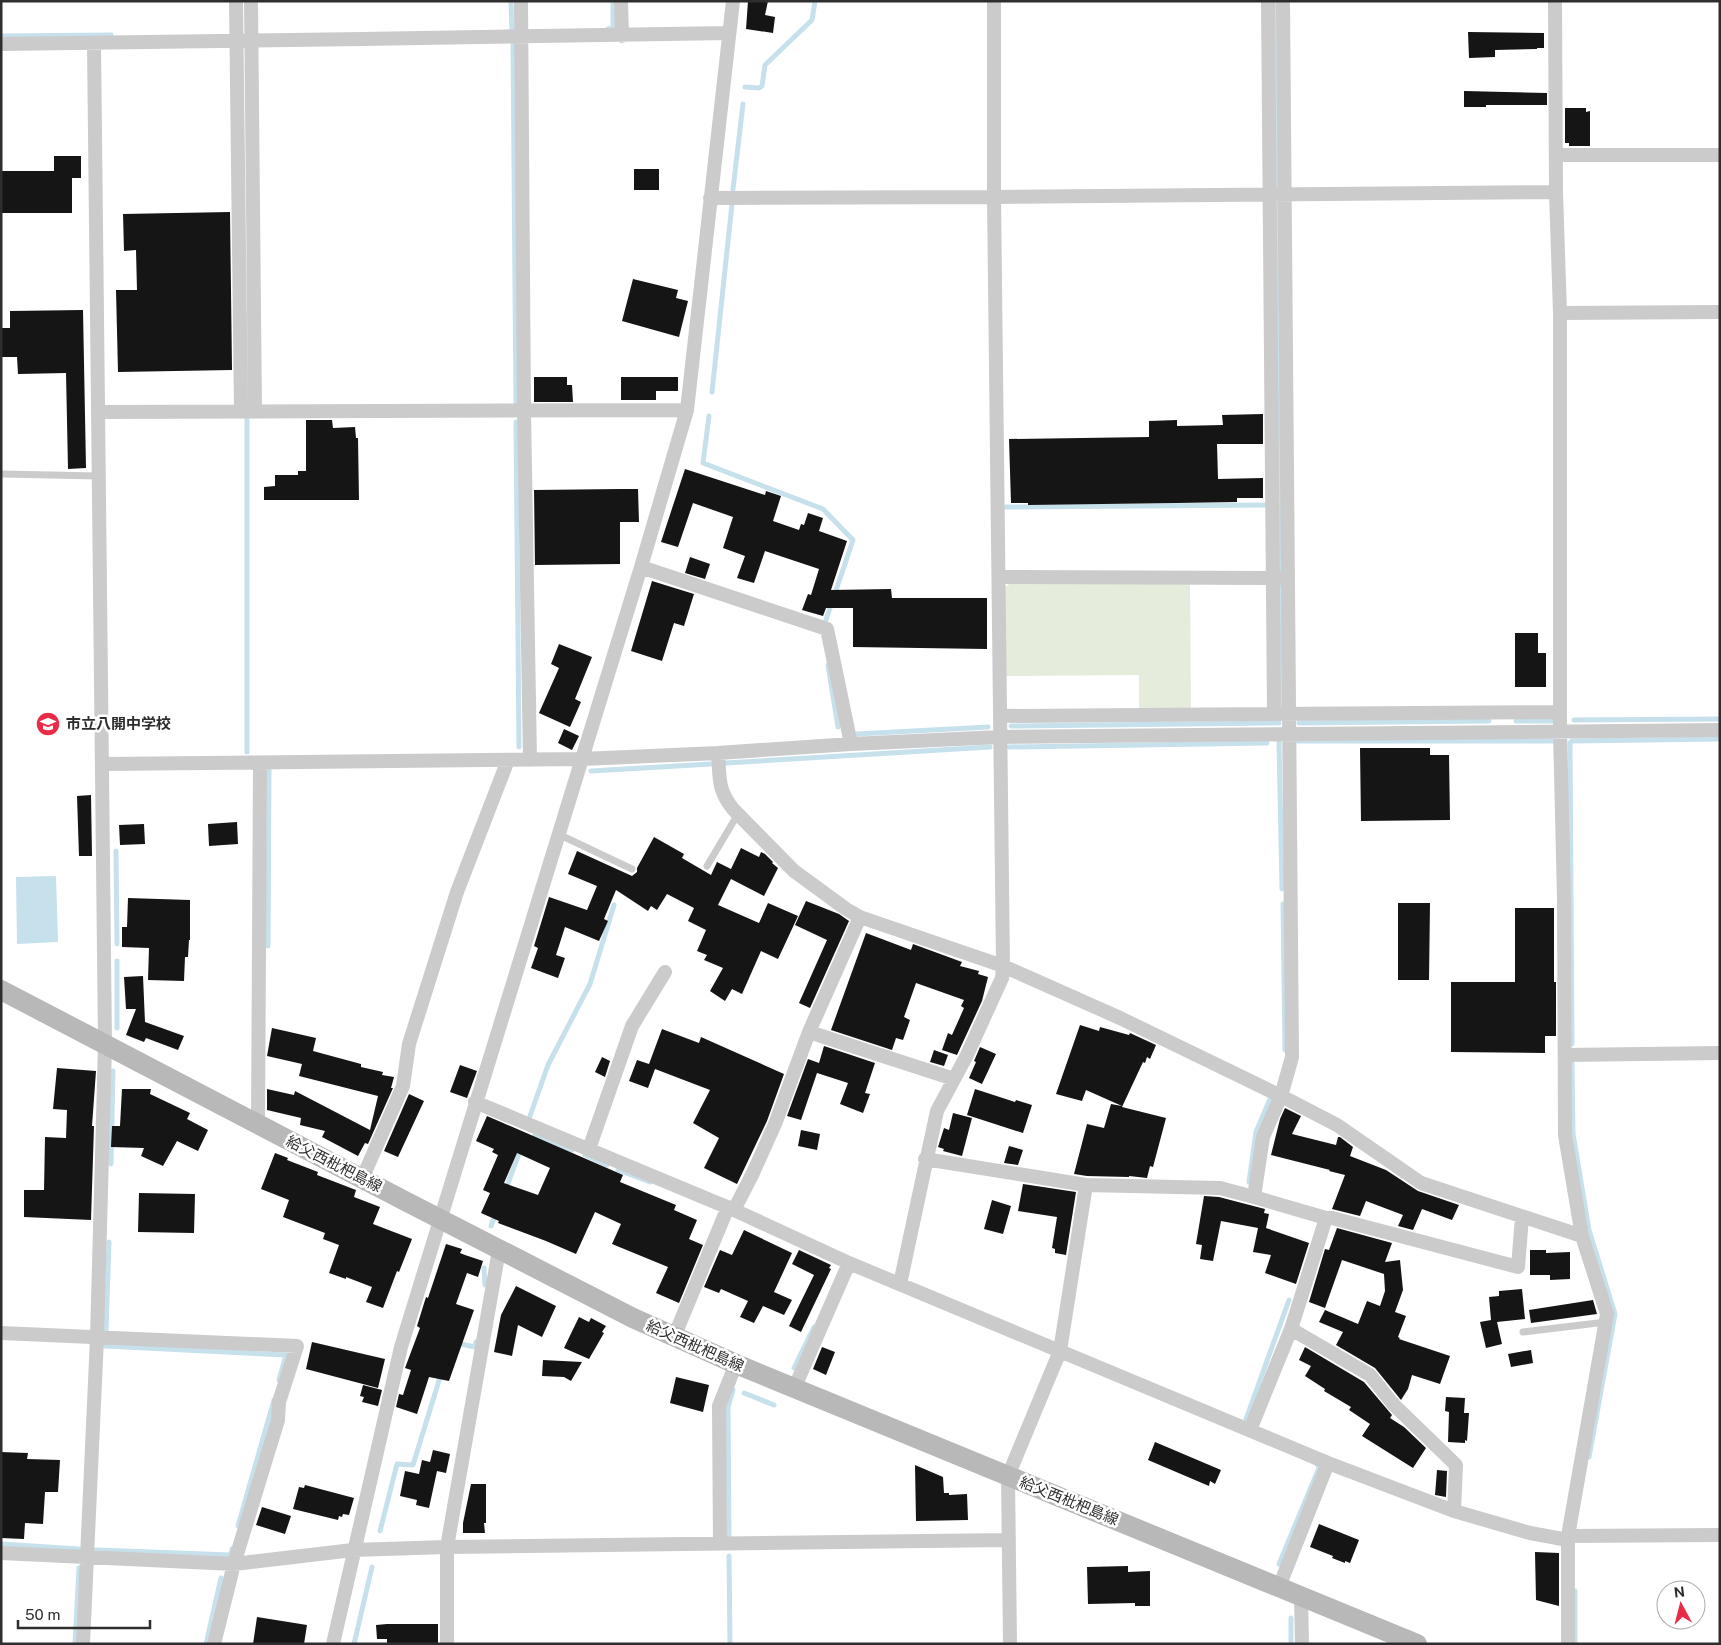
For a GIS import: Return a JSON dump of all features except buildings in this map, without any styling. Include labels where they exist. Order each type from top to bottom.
[{"type":"main road","name":"給父西枇杷島線","points":[[1,990],[499,1250],[674,1337],[1417,1644]]},
{"type":"street","points":[[236,1],[241,411]]},
{"type":"street","points":[[251,1],[255,411]]},
{"type":"street","points":[[521,1],[524,410],[530,760]]},
{"type":"street","points":[[621,1],[622,36]]},
{"type":"street","points":[[333,1644],[400,1347],[641,566],[686,410],[733,1]]},
{"type":"street","points":[[900,1284],[925,1159],[937,1111],[967,1055],[1002,978],[1003,966],[994,197],[994,1]]},
{"type":"street","points":[[1254,1197],[1263,1137],[1281,1096],[1292,1056],[1288,734],[1281,714],[1280,578],[1270,195],[1268,1]]},
{"type":"street","points":[[1280,578],[1285,195],[1283,1]]},
{"type":"street","points":[[1555,1],[1556,192],[1560,313],[1560,731],[1564,898],[1566,1135],[1582,1236],[1607,1314],[1568,1538],[1568,1644]]},
{"type":"street","points":[[1,44],[251,39],[522,38],[729,33]]},
{"type":"street","points":[[83,1644],[97,1338],[105,1045],[94,42]]},
{"type":"street","points":[[1556,156],[1720,154]]},
{"type":"street","points":[[710,198],[1556,192]]},
{"type":"street","points":[[1560,313],[1720,312]]},
{"type":"street","points":[[98,412],[686,410]]},
{"type":"street","points":[[641,566],[828,629],[850,744]]},
{"type":"street","points":[[998,578],[1280,578]]},
{"type":"street","points":[[1000,716],[1560,712]]},
{"type":"street","points":[[102,764],[582,759],[1000,737],[1720,730]]},
{"type":"street","points":[[718,753],[721,791],[725,799],[794,871],[860,917],[1003,966],[1120,1018],[1337,1125],[1421,1183],[1582,1236]]},
{"type":"street","points":[[362,1179],[403,1086],[409,1044],[457,892],[508,760]]},
{"type":"street","points":[[258,1125],[260,763]]},
{"type":"street","points":[[674,1337],[731,1209],[753,1173],[809,1032],[860,917]]},
{"type":"street","points":[[589,1149],[632,1026],[665,972]]},
{"type":"street","points":[[809,1032],[954,1079]]},
{"type":"street","points":[[1565,1054],[1720,1053]]},
{"type":"street","points":[[475,1102],[731,1209],[849,1263],[1328,1463],[1454,1511],[1530,1533],[1568,1538],[1720,1535]]},
{"type":"street","points":[[925,1159],[1086,1185],[1220,1188],[1518,1268],[1522,1217]]},
{"type":"street","points":[[1010,1644],[1008,1476],[1060,1351],[1086,1185]]},
{"type":"street","points":[[1250,1430],[1291,1329],[1326,1218]]},
{"type":"street","points":[[447,1644],[447,1547],[499,1250]]},
{"type":"street","points":[[794,1388],[849,1263]]},
{"type":"street","points":[[1291,1329],[1370,1375],[1392,1404],[1456,1466],[1454,1511]]},
{"type":"street","points":[[1,1333],[297,1346],[279,1402],[278,1420],[234,1564],[214,1644]]},
{"type":"street","points":[[720,1544],[720,1406],[736,1364]]},
{"type":"street","points":[[1279,1587],[1328,1463]]},
{"type":"street","points":[[1,1553],[234,1564],[353,1550],[447,1547],[1009,1540]]},
{"type":"street","points":[[1301,1596],[1302,1644]]},
{"type":"lane","points":[[1,474],[98,476]]},
{"type":"lane","points":[[707,866],[738,814]]},
{"type":"lane","points":[[558,834],[632,869]]},
{"type":"lane","points":[[1523,1332],[1606,1322]]},
{"type":"green space","points":[[1012,582],[1190,582],[1191,711],[1139,711],[1139,675],[1005,676],[1004,588]]},
{"type":"water","points":[[56,876],[58,942],[17,944],[16,877]]},
{"type":"waterway","points":[[507,32],[512,32],[511,1]]},
{"type":"waterway","points":[[608,29],[613,28],[613,1]]},
{"type":"waterway","points":[[745,87],[759,88],[762,86],[765,65],[812,20],[815,1]]},
{"type":"waterway","points":[[1275,1],[1277,187]]},
{"type":"waterway","points":[[1,36],[111,35]]},
{"type":"waterway","points":[[513,44],[516,404]]},
{"type":"waterway","points":[[733,189],[743,104]]},
{"type":"waterway","points":[[712,392],[732,204]]},
{"type":"waterway","points":[[1277,204],[1280,569]]},
{"type":"waterway","points":[[709,416],[703,463],[823,509],[853,540],[826,620]]},
{"type":"waterway","points":[[247,418],[247,752]]},
{"type":"waterway","points":[[516,422],[519,747]]},
{"type":"waterway","points":[[1006,507],[1265,505]]},
{"type":"waterway","points":[[1280,586],[1281,707]]},
{"type":"waterway","points":[[828,665],[838,727]]},
{"type":"waterway","points":[[1574,720],[1720,719]]},
{"type":"waterway","points":[[1299,723],[1489,721]]},
{"type":"waterway","points":[[1516,721],[1552,721]]},
{"type":"waterway","points":[[1011,726],[1279,723]]},
{"type":"waterway","points":[[857,734],[988,727]]},
{"type":"waterway","points":[[1572,1044],[1570,743],[1572,741],[1720,739]]},
{"type":"waterway","points":[[1297,741],[1553,741]]},
{"type":"waterway","points":[[1279,742],[1282,889]]},
{"type":"waterway","points":[[1009,747],[1267,743]]},
{"type":"waterway","points":[[726,763],[990,747]]},
{"type":"waterway","points":[[591,771],[711,764]]},
{"type":"waterway","points":[[268,946],[269,770]]},
{"type":"waterway","points":[[116,851],[117,944]]},
{"type":"waterway","points":[[1283,904],[1285,1050]]},
{"type":"waterway","points":[[530,1116],[548,1065],[590,984],[614,905]]},
{"type":"waterway","points":[[117,961],[117,1028]]},
{"type":"waterway","points":[[1572,1063],[1573,1134],[1589,1230],[1615,1314],[1589,1457]]},
{"type":"waterway","points":[[111,1164],[113,1071]]},
{"type":"waterway","points":[[1249,1182],[1256,1132],[1270,1099]]},
{"type":"waterway","points":[[535,1135],[572,1150]]},
{"type":"waterway","points":[[506,1189],[521,1148]]},
{"type":"waterway","points":[[585,1155],[607,1165]]},
{"type":"waterway","points":[[618,1170],[650,1182]]},
{"type":"waterway","points":[[491,1226],[496,1213]]},
{"type":"waterway","points":[[106,1331],[109,1242]]},
{"type":"waterway","points":[[484,1268],[485,1285]]},
{"type":"waterway","points":[[1246,1419],[1289,1300]]},
{"type":"waterway","points":[[794,1368],[814,1327]]},
{"type":"waterway","points":[[456,1343],[475,1347],[476,1342]]},
{"type":"waterway","points":[[105,1346],[286,1355],[279,1380]]},
{"type":"waterway","points":[[380,1531],[397,1464],[413,1465],[441,1374]]},
{"type":"waterway","points":[[729,1537],[728,1407],[733,1390]]},
{"type":"waterway","points":[[744,1393],[774,1405]]},
{"type":"waterway","points":[[238,1526],[274,1400]]},
{"type":"waterway","points":[[1279,1564],[1319,1468],[1317,1463],[1314,1462]]},
{"type":"waterway","points":[[1,1544],[79,1549]]},
{"type":"waterway","points":[[96,1550],[231,1555],[232,1549]]},
{"type":"waterway","points":[[729,1556],[730,1644]]},
{"type":"waterway","points":[[354,1644],[372,1567]]},
{"type":"waterway","points":[[75,1644],[79,1568]]},
{"type":"waterway","points":[[206,1644],[221,1578]]},
{"type":"waterway","points":[[1575,1591],[1575,1644]]},
{"type":"waterway","points":[[1291,1618],[1291,1644]]},
{"type":"place","name":"市立八開中学校","points":[[48,724]]}]
